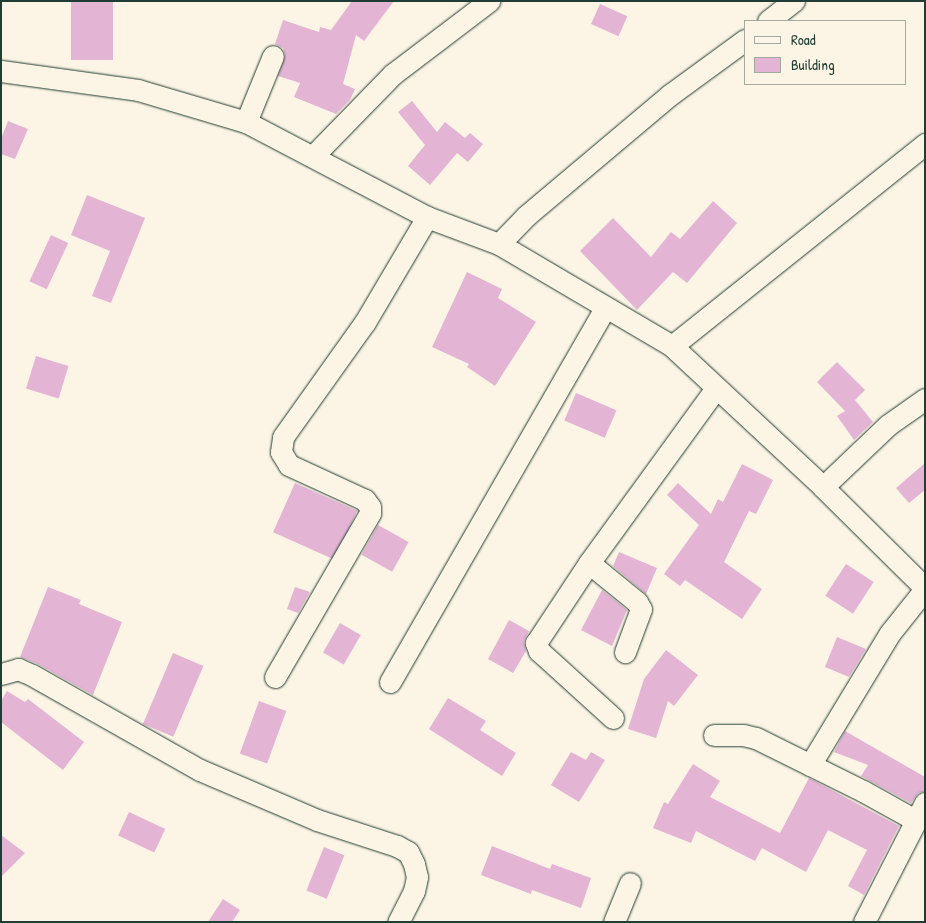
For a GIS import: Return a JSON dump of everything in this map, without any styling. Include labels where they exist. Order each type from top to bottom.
[{"type":"street","points":[[313,156],[392,74],[489,1]]},
{"type":"street","points":[[769,20],[794,1]]},
{"type":"street","points":[[499,244],[526,216],[671,94],[744,41]]},
{"type":"street","points":[[246,122],[273,56]]},
{"type":"street","points":[[1,71],[138,90],[246,122],[428,217],[499,244],[672,346],[823,487],[925,588],[890,633],[810,765]]},
{"type":"street","points":[[672,346],[925,144]]},
{"type":"street","points":[[275,676],[370,513],[370,507],[365,500],[289,465],[281,452],[283,437],[365,322],[428,217]]},
{"type":"street","points":[[390,682],[605,308]]},
{"type":"street","points":[[613,718],[539,651],[536,643],[589,562],[716,388]]},
{"type":"street","points":[[823,487],[888,424],[925,399]]},
{"type":"street","points":[[589,562],[637,602],[641,609],[625,652]]},
{"type":"street","points":[[1,674],[18,669],[32,674],[200,770],[317,820],[397,846],[408,852],[414,864],[417,877],[414,891],[398,922]]},
{"type":"street","points":[[714,735],[743,735],[756,738],[810,765],[920,811],[864,922]]},
{"type":"street","points":[[614,922],[630,883]]},
{"type":"building","points":[[71,1],[113,1],[113,60],[71,60]]},
{"type":"building","points":[[352,1],[394,1],[364,41],[356,35],[343,84],[355,89],[350,100],[336,114],[294,97],[300,83],[278,76],[285,55],[283,48],[275,44],[283,20],[319,32],[320,27],[331,30]]},
{"type":"building","points":[[600,4],[627,16],[618,36],[591,24]]},
{"type":"building","points":[[412,101],[437,132],[445,122],[465,138],[470,133],[483,144],[468,162],[457,153],[430,185],[408,166],[425,145],[398,112]]},
{"type":"building","points":[[8,121],[28,129],[15,159],[1,154],[1,139]]},
{"type":"building","points":[[87,195],[145,218],[111,303],[92,296],[110,251],[71,235]]},
{"type":"building","points":[[713,201],[737,223],[687,283],[673,272],[637,310],[580,251],[613,218],[651,257],[671,232],[680,239]]},
{"type":"building","points":[[51,235],[68,243],[47,289],[29,281]]},
{"type":"building","points":[[467,272],[502,289],[498,298],[536,322],[495,386],[467,367],[469,364],[432,347]]},
{"type":"building","points":[[36,356],[69,366],[59,398],[26,389]]},
{"type":"building","points":[[837,362],[865,390],[855,400],[873,422],[854,440],[837,416],[845,411],[817,382]]},
{"type":"building","points":[[576,393],[617,410],[605,438],[564,421]]},
{"type":"building","points":[[925,463],[925,490],[909,503],[896,488]]},
{"type":"building","points":[[742,464],[773,480],[756,514],[749,511],[724,562],[762,589],[742,619],[685,580],[680,586],[664,574],[699,525],[667,495],[678,483],[711,514],[718,499],[723,502]]},
{"type":"building","points":[[295,483],[357,511],[335,560],[273,532]]},
{"type":"building","points":[[378,525],[409,542],[392,572],[362,555]]},
{"type":"building","points":[[619,552],[657,568],[646,594],[613,566]]},
{"type":"building","points":[[846,564],[874,582],[853,614],[825,596]]},
{"type":"building","points":[[48,587],[81,600],[79,604],[122,622],[93,695],[38,664],[20,657]]},
{"type":"building","points":[[295,587],[310,592],[298,613],[287,609]]},
{"type":"building","points":[[602,590],[627,610],[612,646],[581,630]]},
{"type":"building","points":[[509,620],[529,631],[524,641],[526,651],[513,673],[488,659]]},
{"type":"building","points":[[340,623],[361,635],[344,664],[323,652]]},
{"type":"building","points":[[837,637],[866,649],[849,677],[825,667]]},
{"type":"building","points":[[666,650],[698,675],[674,706],[668,701],[656,738],[628,729],[644,679]]},
{"type":"building","points":[[173,653],[203,666],[173,737],[143,724]]},
{"type":"building","points":[[7,691],[25,702],[28,699],[84,742],[63,770],[1,722],[1,701]]},
{"type":"building","points":[[448,698],[486,721],[480,730],[516,753],[502,776],[429,729]]},
{"type":"building","points":[[259,701],[286,711],[267,764],[240,754]]},
{"type":"building","points":[[845,731],[925,777],[925,791],[918,793],[911,803],[861,776],[868,765],[834,752]]},
{"type":"building","points":[[571,752],[586,760],[591,752],[605,760],[579,802],[551,785]]},
{"type":"building","points":[[693,764],[720,781],[710,797],[780,833],[809,778],[899,826],[864,895],[848,886],[867,850],[828,830],[806,872],[762,848],[755,861],[696,831],[691,843],[653,828],[664,802],[668,804]]},
{"type":"building","points":[[129,812],[165,829],[154,852],[118,836]]},
{"type":"building","points":[[1,835],[25,853],[1,877]]},
{"type":"building","points":[[492,846],[550,869],[552,864],[591,878],[581,908],[532,890],[531,894],[481,875]]},
{"type":"building","points":[[324,847],[344,855],[327,899],[306,891]]},
{"type":"building","points":[[223,899],[240,910],[232,922],[208,922]]}]
